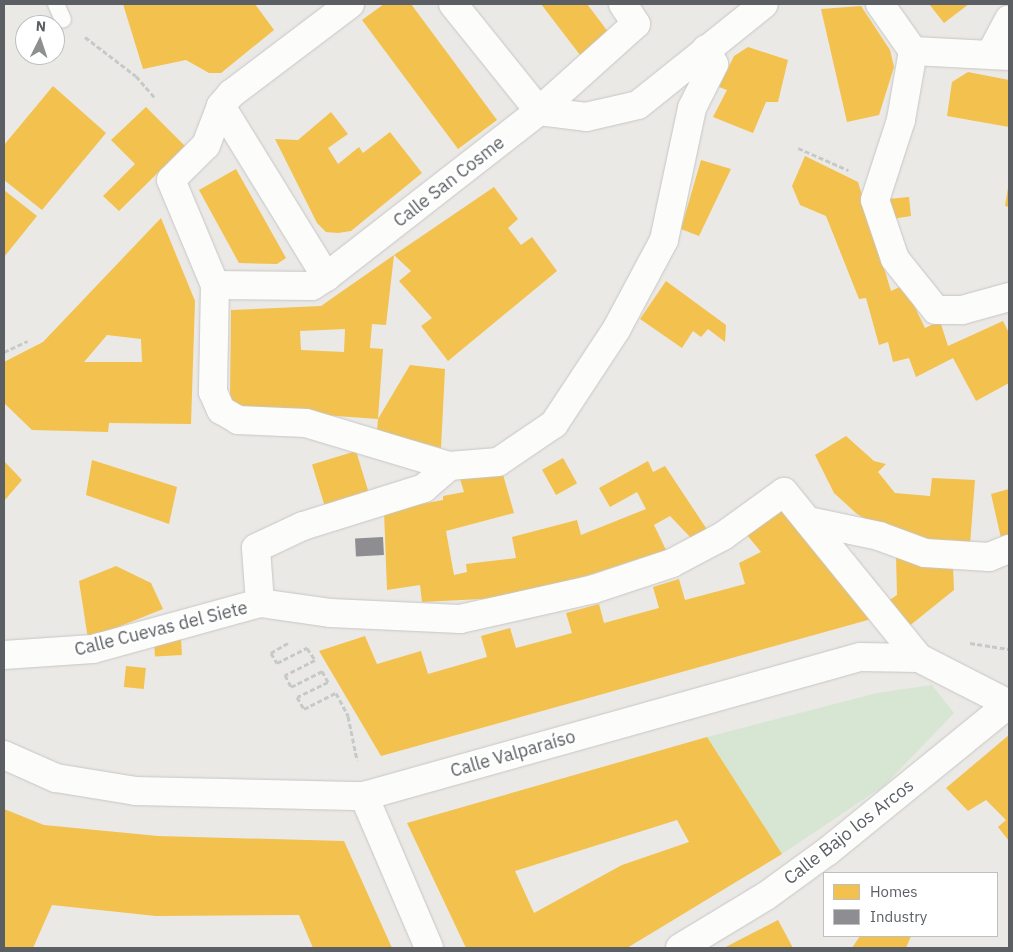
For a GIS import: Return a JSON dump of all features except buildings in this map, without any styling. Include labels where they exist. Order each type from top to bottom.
[{"type":"street","points":[[350,4],[221,106],[206,145],[170,180],[215,285],[213,392],[221,410],[238,420],[306,423],[449,466],[498,462],[554,424],[616,330],[646,268],[664,240],[692,108],[714,64],[706,49]]},
{"type":"street","points":[[453,4],[539,111],[586,117],[638,105],[764,4]]},
{"type":"street","name":"Calle San Cosme","points":[[215,285],[312,286],[326,277],[539,111],[636,24],[622,4]]},
{"type":"street","points":[[880,4],[913,51],[901,120],[875,200],[895,259],[936,310],[962,310],[1009,298]]},
{"type":"street","points":[[913,51],[1000,54],[1009,19]]},
{"type":"street","points":[[221,106],[326,277]]},
{"type":"street","name":"Calle Cuevas del Siete","points":[[4,655],[93,649],[260,603],[256,548],[303,526],[424,488],[449,466]]},
{"type":"street","points":[[260,603],[331,613],[460,619],[594,590],[672,563],[724,536],[784,492],[920,658]]},
{"type":"street","points":[[808,521],[879,536],[925,553],[989,557],[1009,549]]},
{"type":"street","name":"Calle Valparaíso","points":[[4,755],[56,778],[136,791],[364,796],[860,658],[920,658],[1009,704]]},
{"type":"street","name":"Calle Bajo los Arcos","points":[[680,948],[766,896],[820,856],[1009,704]]},
{"type":"street","points":[[364,796],[429,948]]},
{"type":"path","points":[[65,22],[136,76],[155,98]]},
{"type":"path","points":[[798,148],[840,166]]},
{"type":"path","points":[[4,352],[28,341]]},
{"type":"path","points":[[271,653],[277,663],[307,648],[315,660],[284,675],[291,687],[322,671],[328,682],[298,697],[304,709],[336,693],[348,716],[364,796]]},
{"type":"green space","points":[[932,685],[954,713],[885,785],[782,854],[707,737],[877,693]]}]
